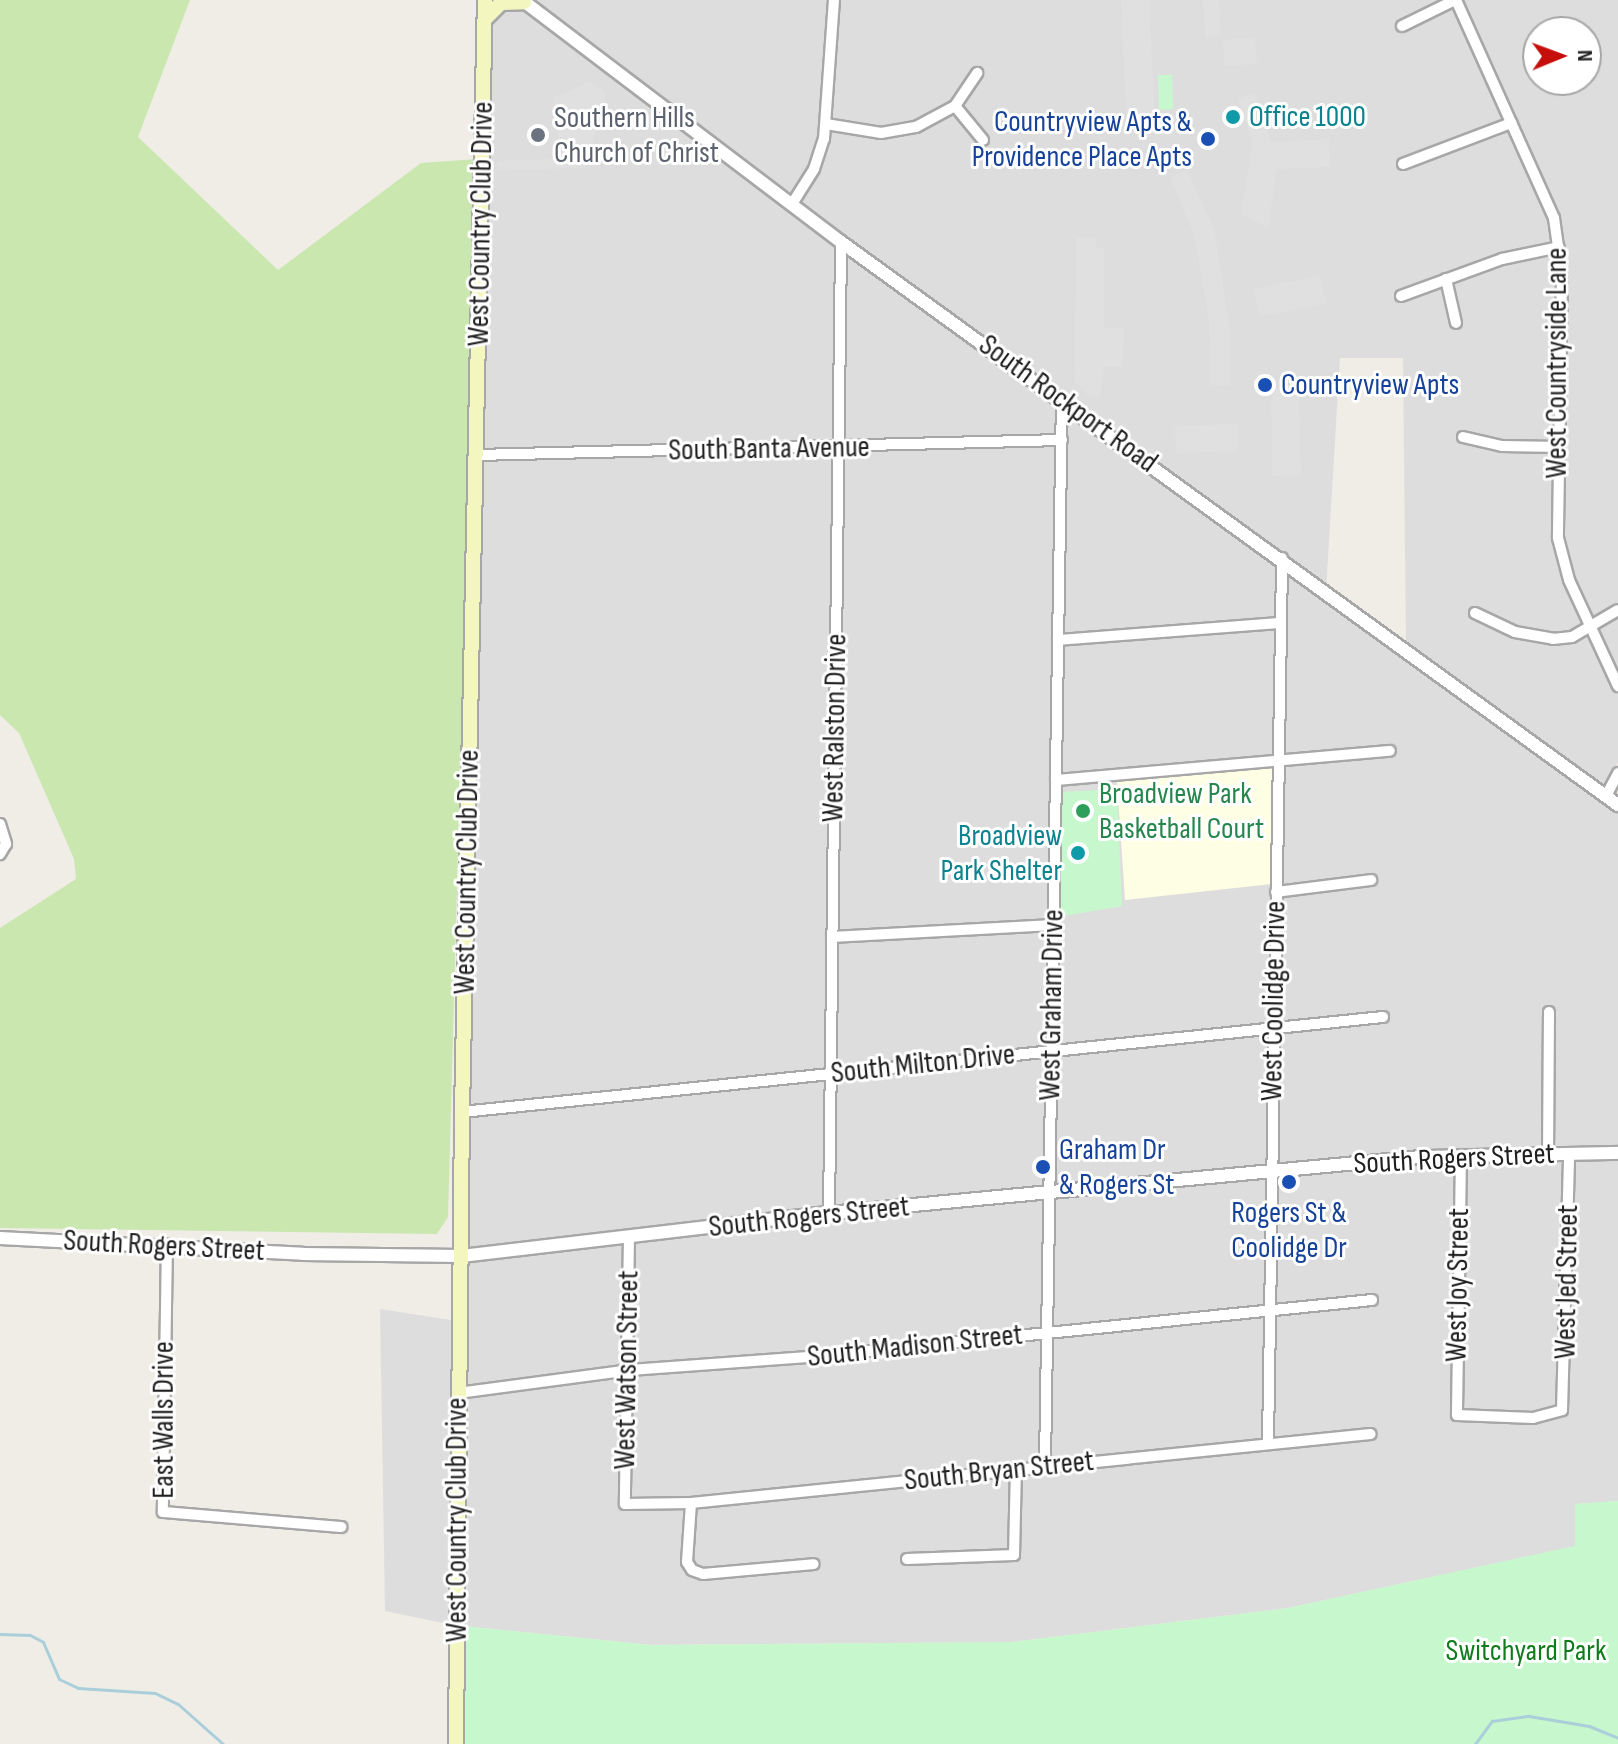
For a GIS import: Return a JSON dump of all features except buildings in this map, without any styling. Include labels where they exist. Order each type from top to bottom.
[{"type":"main road","name":"West Country Club Drive","points":[[456,1744],[462,1112],[485,0]]},
{"type":"main road","points":[[485,19],[501,3],[523,1]]},
{"type":"street","points":[[792,204],[814,169],[826,124],[834,0]]},
{"type":"street","points":[[1402,26],[1416,15],[1456,0]]},
{"type":"street","name":"West Countryside Lane","points":[[1456,0],[1540,180],[1559,247],[1561,554],[1618,686]]},
{"type":"street","name":"South Rockport Road","points":[[523,1],[841,242],[1282,558],[1618,805]]},
{"type":"street","points":[[826,124],[893,133],[927,123],[955,106],[977,73]]},
{"type":"street","points":[[955,106],[983,140]]},
{"type":"street","points":[[1403,164],[1511,123]]},
{"type":"street","name":"West Ralston Drive","points":[[829,1213],[841,242]]},
{"type":"street","points":[[1401,296],[1446,279],[1559,247]]},
{"type":"street","points":[[1446,279],[1456,323]]},
{"type":"street","name":"West Graham Drive","points":[[1045,1465],[1062,400]]},
{"type":"street","points":[[1463,437],[1502,446],[1559,447]]},
{"type":"street","name":"South Banta Avenue","points":[[477,455],[1062,440]]},
{"type":"street","name":"West Coolidge Drive","points":[[1268,1444],[1282,558]]},
{"type":"street","points":[[1475,613],[1543,639],[1572,637],[1618,610]]},
{"type":"street","points":[[1058,640],[1280,623]]},
{"type":"street","points":[[1056,780],[1278,758],[1390,751]]},
{"type":"street","points":[[1606,796],[1618,773]]},
{"type":"street","points":[[0,824],[6,836],[0,854]]},
{"type":"street","points":[[1276,892],[1371,880]]},
{"type":"street","points":[[832,937],[1053,925]]},
{"type":"street","points":[[1548,1155],[1549,1012]]},
{"type":"street","name":"South Milton Drive","points":[[462,1112],[1383,1017]]},
{"type":"street","name":"South Rogers Street","points":[[0,1238],[167,1244],[303,1254],[461,1256],[829,1213],[1272,1170],[1461,1156],[1618,1153]]},
{"type":"street","name":"West Jed Street","points":[[1457,1415],[1533,1418],[1562,1410],[1569,1154]]},
{"type":"street","name":"West Joy Street","points":[[1457,1415],[1461,1156]]},
{"type":"street","name":"West Watson Street","points":[[625,1504],[630,1370],[629,1237]]},
{"type":"street","name":"East Walls Drive","points":[[167,1244],[163,1512],[341,1527]]},
{"type":"street","name":"South Madison Street","points":[[458,1393],[630,1370],[1372,1300]]},
{"type":"street","name":"South Bryan Street","points":[[625,1504],[691,1503],[1371,1434]]},
{"type":"street","points":[[907,1559],[1014,1555],[1016,1469]]},
{"type":"street","points":[[691,1503],[687,1562],[692,1570],[703,1574],[814,1564]]},
{"type":"shaded area","points":[[482,0],[1618,0],[1618,762],[1600,793],[1618,807],[1618,1501],[1576,1504],[1576,1546],[1288,1608],[1011,1642],[652,1645],[453,1625],[385,1611],[380,1309],[451,1320]],"holes":[[[1340,358],[1403,358],[1406,649],[1326,591]]]},
{"type":"shaded area","points":[[1121,0],[1149,0],[1155,118],[1126,120]]},
{"type":"shaded area","points":[[1203,0],[1219,0],[1221,36],[1205,37]]},
{"type":"shaded area","points":[[1255,38],[1257,64],[1224,66],[1223,40]]},
{"type":"shaded area","points":[[590,81],[606,93],[585,168],[498,170],[497,161],[552,159],[560,150],[554,98]]},
{"type":"shaded area","points":[[1255,93],[1271,142],[1329,139],[1330,167],[1277,169],[1268,227],[1241,215],[1253,144],[1238,99]]},
{"type":"shaded area","points":[[1187,170],[1214,229],[1229,323],[1230,385],[1211,385],[1209,322],[1194,234],[1170,177]]},
{"type":"shaded area","points":[[1076,238],[1096,238],[1096,248],[1104,248],[1104,328],[1124,328],[1123,367],[1104,367],[1099,397],[1088,395],[1075,382]]},
{"type":"shaded area","points":[[1320,276],[1326,304],[1260,316],[1253,289]]},
{"type":"shaded area","points":[[1271,388],[1299,388],[1301,475],[1272,476]]},
{"type":"shaded area","points":[[1237,424],[1238,451],[1176,453],[1175,426]]},
{"type":"shaded area","points":[[1273,765],[1272,884],[1125,900],[1117,781]]},
{"type":"green space","points":[[0,0],[190,0],[138,137],[278,270],[421,163],[477,159],[448,1217],[437,1234],[0,1228],[0,928],[76,879],[74,859],[19,733],[0,715]]},
{"type":"green space","points":[[1158,75],[1172,75],[1173,109],[1159,110]]},
{"type":"green space","points":[[1117,789],[1122,906],[1058,917],[1062,792]]},
{"type":"green space","name":"Broadview Park Basketball Court","points":[[1083,801],[1090,804],[1093,811],[1090,818],[1083,821],[1076,818],[1073,811],[1076,804]]},
{"type":"green space","name":"Switchyard Park","points":[[1618,1501],[1618,1744],[457,1744],[453,1625],[652,1645],[1011,1642],[1288,1608],[1575,1546],[1575,1504]]},
{"type":"waterway","points":[[0,1634],[30,1635],[43,1642],[59,1679],[78,1688],[155,1693],[178,1704],[223,1744]]},
{"type":"waterway","points":[[1475,1744],[1492,1721],[1529,1716],[1589,1726],[1618,1738]]},
{"type":"place","name":"Office 1000","points":[[1233,117]]},
{"type":"place","name":"Southern Hills Church of Christ","points":[[538,135]]},
{"type":"place","name":"Countryview Apts & Providence Place Apts","points":[[1208,139]]},
{"type":"place","name":"Countryview Apts","points":[[1265,385]]},
{"type":"place","name":"Broadview Park Basketball Court","points":[[1083,811]]},
{"type":"place","name":"Broadview Park Shelter","points":[[1078,853]]},
{"type":"place","name":"Graham Dr & Rogers St","points":[[1043,1167]]},
{"type":"place","name":"Rogers St & Coolidge Dr","points":[[1289,1182]]}]
